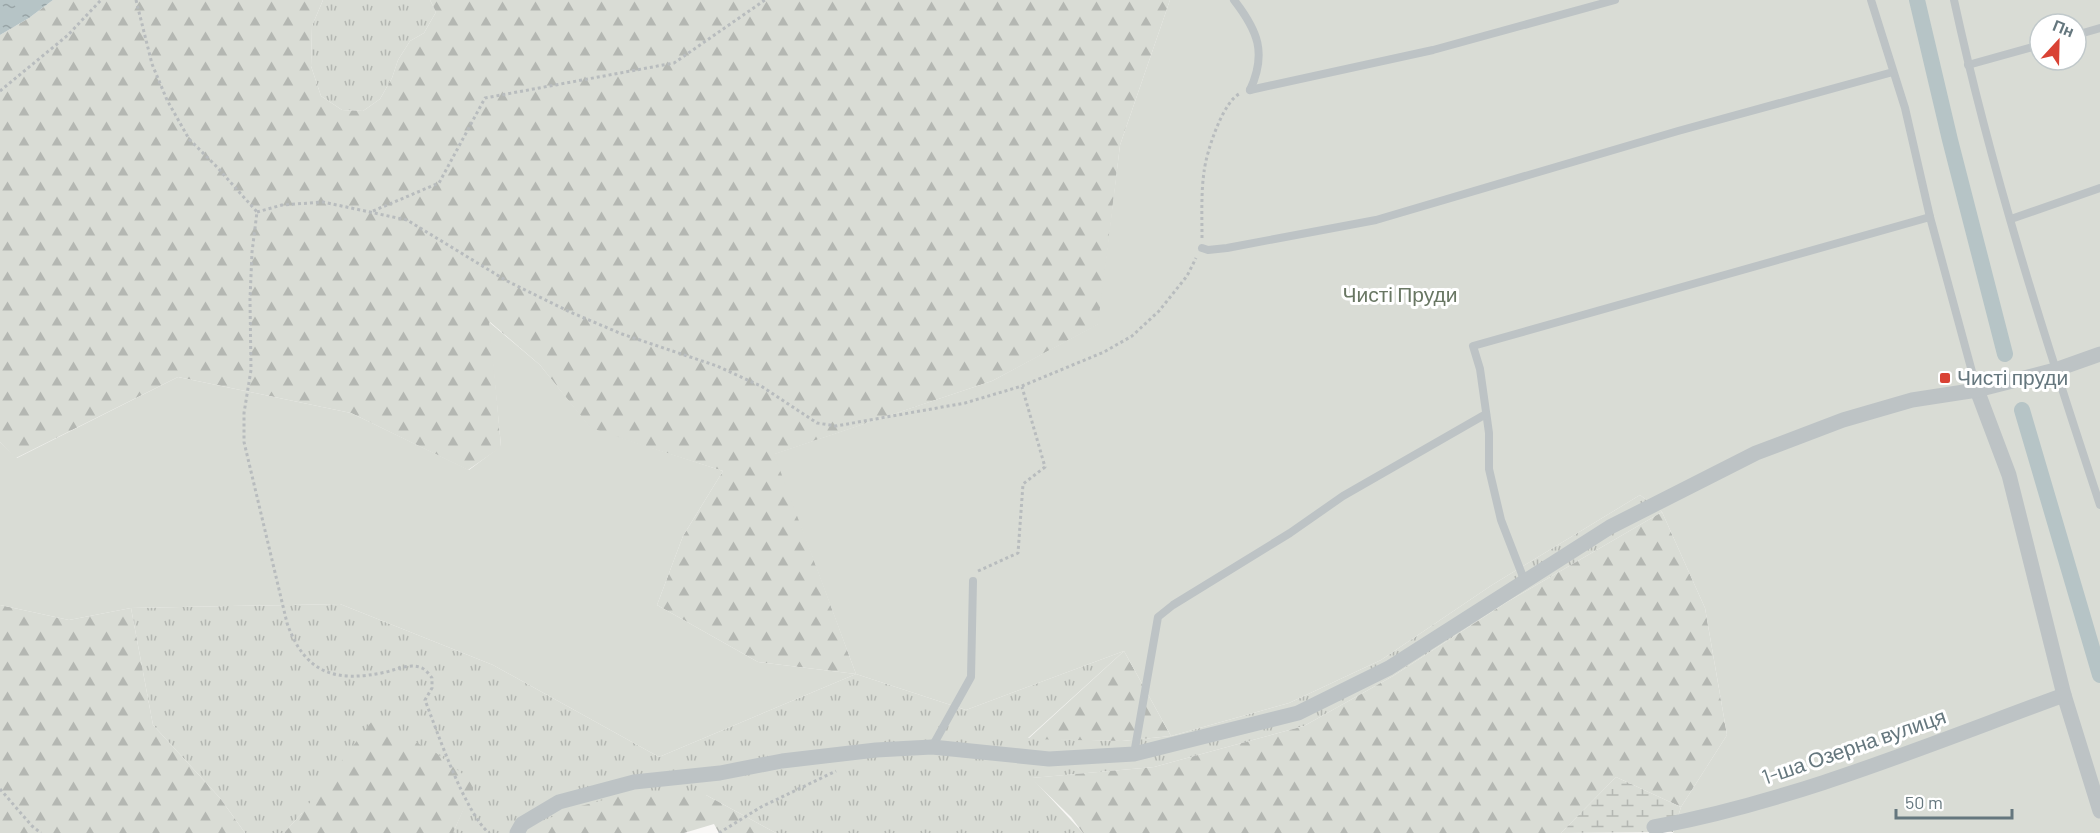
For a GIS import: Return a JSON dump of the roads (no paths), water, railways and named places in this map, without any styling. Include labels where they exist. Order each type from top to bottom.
[{"type":"street","points":[[517,833],[522,824],[559,802],[634,782],[720,773],[782,761],[876,750],[932,747],[1049,759],[1134,754],[1298,713],[1389,668],[1610,527],[1756,453],[1843,420],[1912,400],[1977,390],[2055,370],[2100,354]]},
{"type":"street","points":[[1977,390],[2009,475],[2064,695],[2100,811]]},
{"type":"street","name":"1-ша Озерна вулиця","points":[[1654,827],[1811,788],[2064,695]]},
{"type":"lane","points":[[1234,0],[1255,30],[1259,50],[1257,75],[1250,90],[1433,50],[1615,0]]},
{"type":"lane","points":[[1871,0],[1905,108],[1930,217],[1977,390]]},
{"type":"lane","points":[[1954,0],[1968,65],[2011,219],[2055,370],[2100,504]]},
{"type":"lane","points":[[1968,65],[2028,48]]},
{"type":"lane","points":[[1202,248],[1208,250],[1227,248],[1376,220],[1678,131],[1893,72]]},
{"type":"lane","points":[[2011,219],[2100,188]]},
{"type":"lane","points":[[1525,582],[1501,520],[1489,469],[1489,433],[1480,369],[1473,346],[1930,217]]},
{"type":"lane","points":[[1134,754],[1158,617],[1342,496],[1486,414]]},
{"type":"lane","points":[[932,747],[970,677],[973,581]]},
{"type":"water","points":[[0,0],[53,0],[0,35]]},
{"type":"waterway","points":[[1917,0],[2005,354]]},
{"type":"waterway","points":[[2022,410],[2100,675]]},
{"type":"place","name":"Чисті пруди","points":[[1945,378]]},
{"type":"park label","name":"Чисті Пруди","points":[[1400,295]]}]
